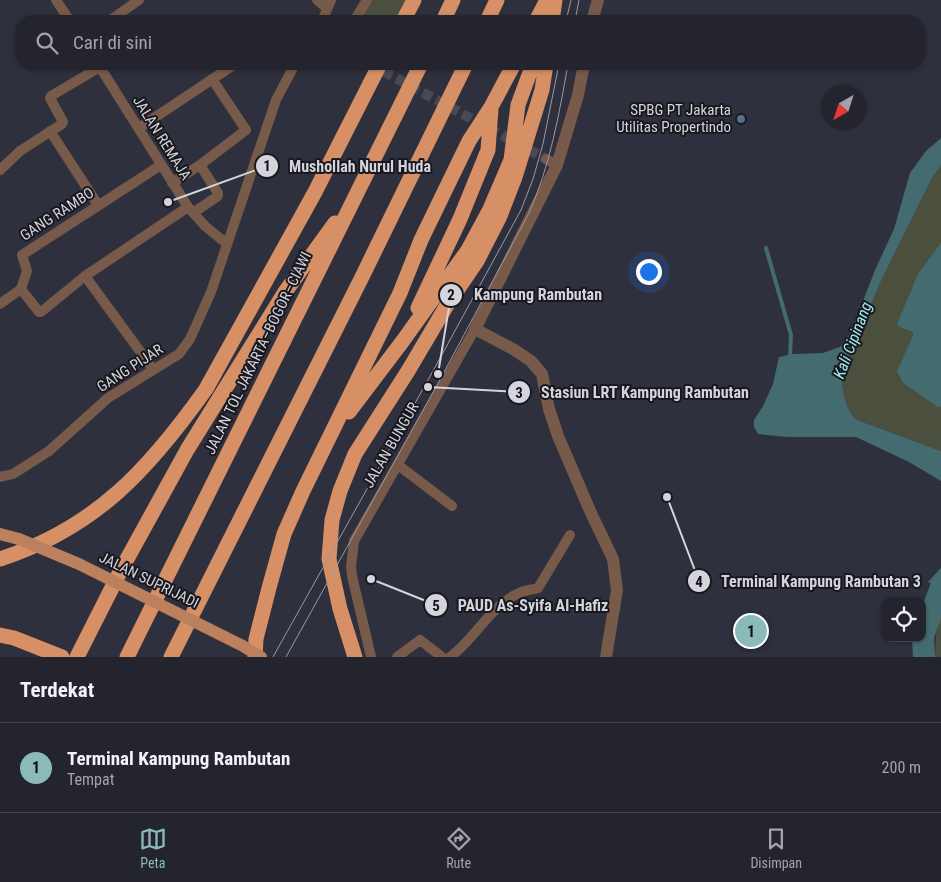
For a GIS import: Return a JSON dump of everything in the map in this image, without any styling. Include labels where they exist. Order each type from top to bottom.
[{"type":"highway","points":[[406,15],[414,0]]},
{"type":"highway","points":[[445,15],[453,0]]},
{"type":"highway","points":[[490,15],[497,0]]},
{"type":"highway","points":[[540,15],[549,1]]},
{"type":"highway","points":[[544,15],[549,1]]},
{"type":"highway","points":[[549,1],[551,15]]},
{"type":"highway","points":[[0,559],[48,540],[72,527],[105,504],[147,464],[188,413],[206,389],[235,333],[315,192],[377,70]]},
{"type":"highway","name":"JALAN TOL JAKARTA–BOGOR–CIAWI","points":[[126,657],[419,70]]},
{"type":"highway","points":[[172,657],[357,288],[463,70]]},
{"type":"highway","points":[[255,657],[256,639],[268,588],[284,534],[327,441],[400,293],[421,240],[469,141],[491,107],[511,70]]},
{"type":"highway","points":[[327,441],[402,342],[468,250],[490,209],[511,160],[518,105],[531,70]]},
{"type":"highway","points":[[355,657],[340,609],[330,559],[332,520],[340,491],[355,454],[408,372],[447,305],[477,261],[500,216],[515,177],[542,90],[545,70]]},
{"type":"highway","points":[[402,342],[460,219],[488,150],[491,107]]},
{"type":"highway","points":[[77,657],[121,570],[187,450],[285,292],[360,187]]},
{"type":"highway","points":[[7,636],[62,657]]},
{"type":"main road","name":"JALAN SUPRIJADI","points":[[0,534],[79,564],[243,646],[261,657]]},
{"type":"street","points":[[56,0],[66,15]]},
{"type":"street","points":[[117,15],[140,0]]},
{"type":"street","points":[[317,0],[329,4]]},
{"type":"street","points":[[358,15],[367,0]]},
{"type":"street","points":[[594,15],[598,0]]},
{"type":"street","points":[[0,170],[20,151],[61,126],[63,122],[50,97],[91,70]]},
{"type":"street","name":"JALAN REMAJA","points":[[102,70],[172,183],[191,210],[205,226],[227,244]]},
{"type":"street","points":[[139,128],[226,70]]},
{"type":"street","name":"GANG PIJAR","points":[[0,477],[13,474],[49,451],[108,398],[179,354],[190,340],[211,292],[276,100],[292,70]]},
{"type":"street","name":"JALAN BUNGUR","points":[[371,657],[352,576],[351,568],[355,538],[475,330],[557,166],[578,95],[583,70]]},
{"type":"street","points":[[172,183],[200,165],[246,130],[212,79]]},
{"type":"street","points":[[50,132],[98,205]]},
{"type":"street","points":[[546,159],[557,166]]},
{"type":"street","name":"GANG RAMBO","points":[[21,290],[27,271],[22,255],[161,165]]},
{"type":"street","points":[[0,304],[21,290],[41,312],[86,276],[191,210],[218,196],[218,193],[200,165]]},
{"type":"street","points":[[86,276],[153,369]]},
{"type":"street","points":[[475,330],[513,348],[531,361],[542,374],[549,409],[558,436],[591,514],[613,558],[618,590],[606,657]]},
{"type":"street","points":[[398,465],[452,506]]},
{"type":"street","points":[[450,657],[509,598],[520,592],[538,588],[570,535]]},
{"type":"street","points":[[397,657],[420,640],[442,657]]},
{"type":"shaded area","points":[[367,0],[414,0],[406,15],[358,15]]},
{"type":"shaded area","points":[[941,165],[941,451],[857,420],[846,404],[842,370],[882,279],[931,180]]},
{"type":"shaded area","points":[[941,613],[941,657],[935,657],[936,635]]},
{"type":"water","points":[[941,138],[941,165],[931,180],[882,279],[842,370],[842,376],[846,404],[857,420],[941,451],[941,481],[909,462],[856,437],[787,437],[758,434],[754,427],[754,420],[773,384],[779,357],[794,354],[823,353],[840,347],[851,332],[875,270],[894,229],[910,173],[926,151]]},
{"type":"water","points":[[941,243],[941,407],[938,407],[903,383],[897,371],[913,336],[913,332],[897,324],[918,274]]},
{"type":"water","points":[[941,568],[941,587],[928,582]]},
{"type":"waterway","points":[[766,248],[791,335],[790,357]]},
{"type":"waterway","name":"Kali Cipinang","points":[[924,657],[923,636],[941,587]]},
{"type":"tunnel","points":[[381,70],[546,159]]},
{"type":"tram line","points":[[567,15],[571,0]]},
{"type":"tram line","points":[[576,15],[579,0]]},
{"type":"tram line","points":[[273,657],[521,210],[533,179],[543,144],[558,70]]},
{"type":"tram line","points":[[286,657],[442,376],[529,213],[548,159],[567,70]]},
{"type":"place","name":"SPBG PT Jakarta Utilitas Propertindo","points":[[741,119]]},
{"type":"place","name":"Mushollah Nurul Huda","points":[[168,202]]},
{"type":"place","name":"Kampung Rambutan","points":[[438,374]]},
{"type":"place","name":"Stasiun LRT Kampung Rambutan","points":[[428,387]]},
{"type":"place","name":"Terminal Kampung Rambutan 3","points":[[667,497]]},
{"type":"place","name":"PAUD As-Syifa Al-Hafiz","points":[[371,579]]},
{"type":"place","name":"Terminal Kampung Rambutan","points":[[751,631]]}]
